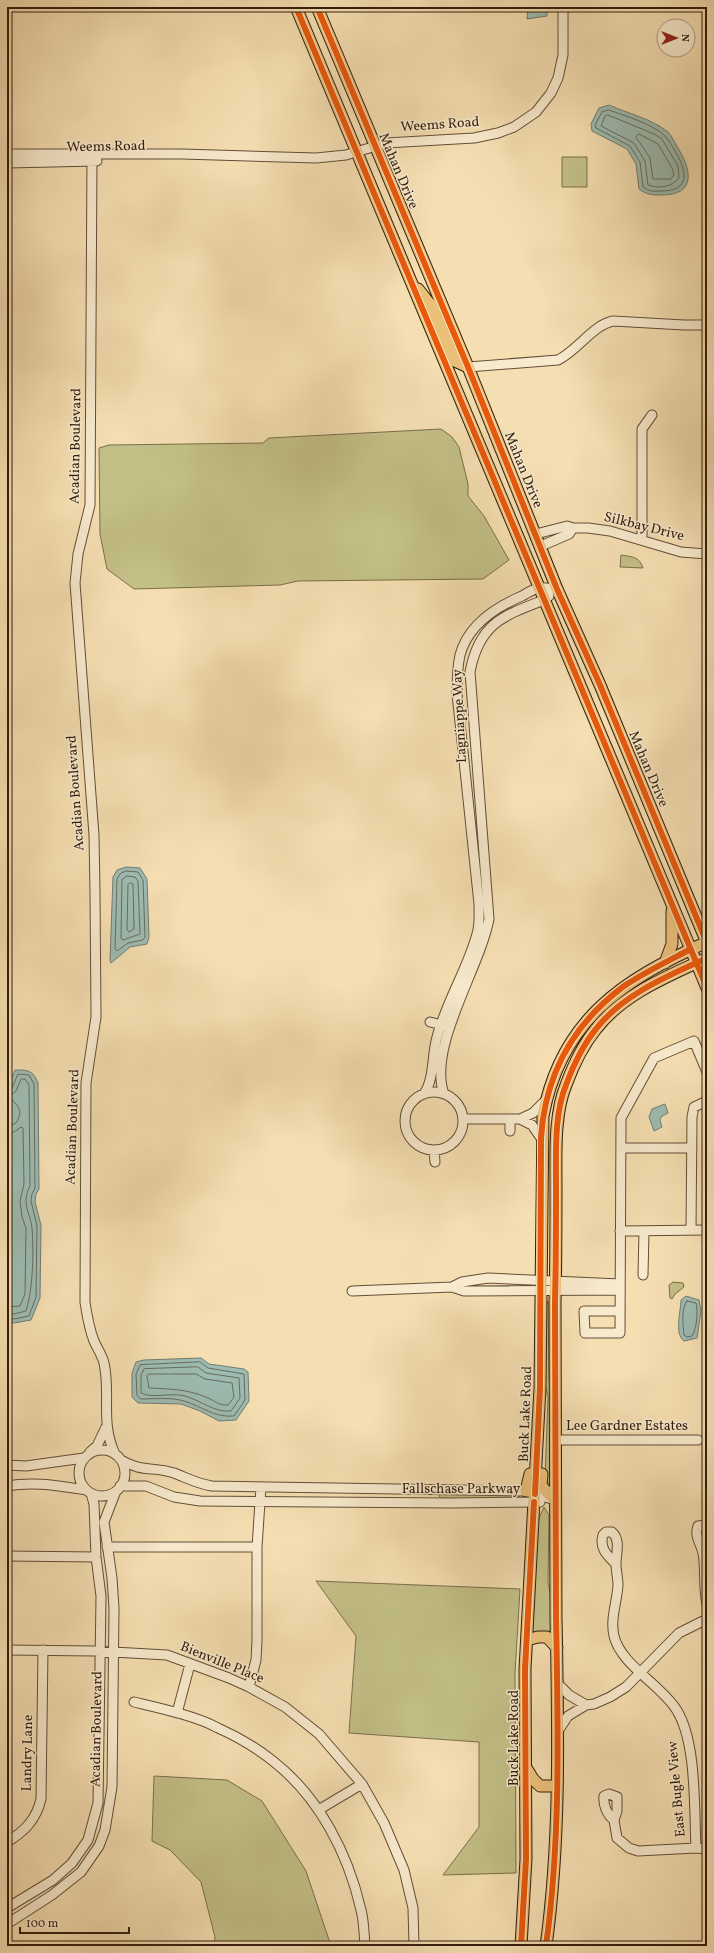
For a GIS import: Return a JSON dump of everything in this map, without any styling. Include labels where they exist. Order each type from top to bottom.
[{"type":"main road","points":[[296,7],[707,988]]},
{"type":"main road","name":"Mahan Drive","points":[[317,7],[468,367],[557,589],[626,747],[707,943]]},
{"type":"main road","points":[[409,278],[432,306],[455,361],[468,367]]},
{"type":"main road","points":[[603,740],[618,748],[626,747]]},
{"type":"main road","points":[[665,963],[672,944],[672,905]]},
{"type":"main road","name":"Buck Lake Road","points":[[521,1946],[526,1886],[527,1640],[532,1496],[540,1388],[542,1138],[546,1101],[550,1085],[564,1052],[581,1027],[601,1005],[625,986],[691,949],[707,943]]},
{"type":"main road","name":"Buck Lake Road","points":[[546,1946],[554,1864],[558,1731],[555,1500],[555,1280],[556,1147],[560,1104],[564,1088],[574,1066],[595,1030],[607,1016],[648,986],[707,958]]},
{"type":"main road","points":[[540,1388],[546,1399],[541,1486],[555,1500]]},
{"type":"main road","points":[[527,1640],[538,1637],[547,1638],[557,1648]]},
{"type":"main road","points":[[526,1766],[532,1779],[540,1786],[557,1786]]},
{"type":"street","name":"Weems Road","points":[[7,154],[182,160],[206,156],[316,158],[346,155],[386,144],[487,136],[514,127],[544,103],[551,93],[558,78],[563,55],[563,7]]},
{"type":"street","name":"Weems Road","points":[[7,163],[92,158]]},
{"type":"street","name":"Acadian Boulevard","points":[[92,158],[90,505],[78,554],[75,583],[94,835],[95,893],[96,1017],[86,1084],[85,1302],[88,1320],[104,1361],[106,1374],[106,1427],[109,1441],[118,1457]]},
{"type":"street","points":[[468,367],[558,360],[571,353],[604,323],[613,321],[707,325]]},
{"type":"street","points":[[642,539],[642,429],[652,415]]},
{"type":"street","name":"Silkbay Drive","points":[[536,534],[561,526],[610,531],[642,539],[681,552],[707,554]]},
{"type":"street","points":[[541,546],[569,534],[573,528]]},
{"type":"street","name":"Lagniappe Way","points":[[424,1094],[429,1086],[435,1043],[440,1024],[474,944],[483,928],[479,904],[457,694],[457,673],[461,653],[472,631],[483,618],[505,603],[539,588],[557,589]]},
{"type":"street","name":"Lagniappe Way","points":[[444,1094],[440,1084],[441,1067],[450,1027],[480,952],[488,905],[476,766],[470,672],[473,654],[482,637],[492,624],[511,613],[544,600],[557,589]]},
{"type":"street","points":[[464,766],[476,766]]},
{"type":"street","points":[[473,848],[483,847]]},
{"type":"street","points":[[430,1022],[450,1027]]},
{"type":"street","points":[[620,1311],[584,1311],[585,1334],[620,1333],[621,1118],[654,1058],[694,1041],[707,1072]]},
{"type":"street","points":[[434,1092],[444,1094],[453,1099],[459,1106],[463,1119],[462,1128],[455,1141],[443,1149],[424,1149],[416,1144],[409,1136],[406,1127],[406,1117],[409,1107],[415,1099],[424,1094],[434,1092]]},
{"type":"street","points":[[463,1119],[515,1119],[533,1113],[546,1101]]},
{"type":"street","points":[[691,1230],[693,1112],[694,1107],[707,1101]]},
{"type":"street","points":[[693,1112],[707,1106]]},
{"type":"street","points":[[510,1131],[515,1119]]},
{"type":"street","points":[[515,1119],[532,1125],[542,1138]]},
{"type":"street","points":[[621,1148],[692,1148]]},
{"type":"street","points":[[434,1150],[434,1162]]},
{"type":"street","points":[[643,1276],[644,1230]]},
{"type":"street","points":[[620,1231],[707,1230]]},
{"type":"street","points":[[452,1287],[462,1282],[488,1278],[540,1286],[555,1292],[585,1286],[620,1287]]},
{"type":"street","points":[[352,1291],[452,1287],[464,1291],[540,1286],[555,1280],[604,1290],[620,1287]]},
{"type":"street","name":"Acadian Boulevard","points":[[87,1455],[97,1446],[106,1427]]},
{"type":"street","name":"Lee Gardner Estates","points":[[556,1440],[698,1440]]},
{"type":"street","points":[[7,1465],[26,1466],[87,1455],[103,1449],[118,1457],[125,1473],[118,1489],[104,1496],[88,1491],[39,1483],[24,1483],[7,1486]]},
{"type":"street","points":[[87,1455],[80,1463],[79,1474],[82,1485],[88,1491]]},
{"type":"street","name":"Fallschase Parkway","points":[[118,1457],[133,1467],[174,1474],[202,1485],[260,1487],[432,1488],[532,1496],[555,1500]]},
{"type":"street","name":"Fallschase Parkway","points":[[118,1489],[146,1486],[174,1497],[187,1500],[431,1503],[532,1496]]},
{"type":"street","points":[[250,1687],[256,1660],[257,1640],[257,1548],[260,1487]]},
{"type":"street","points":[[431,1503],[432,1488]]},
{"type":"street","name":"Acadian Boulevard","points":[[7,1924],[52,1895],[81,1872],[99,1846],[105,1830],[112,1787],[112,1652],[114,1608],[112,1578],[104,1522],[118,1489]]},
{"type":"street","name":"Acadian Boulevard","points":[[7,1908],[53,1880],[72,1863],[88,1840],[98,1803],[101,1596],[96,1557],[94,1504],[88,1491]]},
{"type":"street","points":[[707,1524],[698,1526],[696,1530],[699,1545],[705,1548],[703,1579],[707,1604]]},
{"type":"street","points":[[107,1547],[257,1548]]},
{"type":"street","points":[[7,1556],[96,1557]]},
{"type":"street","name":"East Bugle View","points":[[616,1564],[618,1584],[613,1616],[613,1634],[618,1648],[666,1696],[682,1718],[689,1739],[696,1848]]},
{"type":"street","points":[[558,1731],[568,1716],[586,1705],[594,1704],[610,1697],[626,1687],[679,1633],[707,1619]]},
{"type":"street","name":"Bienville Place","points":[[7,1650],[100,1651],[166,1656],[250,1687],[285,1707],[319,1734],[362,1784],[384,1823],[404,1870],[413,1908],[414,1946]]},
{"type":"street","name":"Landry Lane","points":[[7,1842],[27,1828],[38,1811],[41,1799],[43,1650]]},
{"type":"street","points":[[177,1713],[190,1664]]},
{"type":"street","points":[[558,1683],[569,1695],[586,1705]]},
{"type":"street","points":[[134,1702],[177,1713],[217,1727],[273,1760],[302,1788],[320,1809],[350,1871],[362,1911],[365,1946]]},
{"type":"street","points":[[320,1809],[362,1784]]},
{"type":"street","points":[[614,1820],[617,1838],[629,1848],[638,1851],[696,1848],[707,1849]]},
{"type":"shaded area","points":[[562,157],[587,157],[587,187],[562,187]]},
{"type":"shaded area","points":[[441,429],[452,437],[459,447],[468,484],[468,496],[484,516],[509,560],[483,579],[298,581],[280,585],[134,589],[107,569],[100,534],[99,448],[109,445],[263,443],[269,438]]},
{"type":"shaded area","points":[[621,555],[637,559],[643,568],[620,567]]},
{"type":"shaded area","points":[[673,1282],[683,1283],[684,1287],[675,1294],[672,1299],[670,1298],[669,1285]]},
{"type":"shaded area","points":[[548,1301],[549,1380],[553,1395],[551,1479],[547,1487],[545,1478],[548,1397],[544,1380],[546,1306]]},
{"type":"shaded area","points":[[440,1493],[519,1496],[520,1498],[442,1499],[439,1496]]},
{"type":"shaded area","points":[[544,1507],[549,1515],[548,1582],[552,1601],[554,1634],[532,1634],[537,1528],[539,1518]]},
{"type":"shaded area","points":[[316,1581],[520,1589],[515,1673],[516,1873],[443,1875],[479,1827],[479,1742],[349,1733],[356,1636]]},
{"type":"shaded area","points":[[154,1776],[227,1780],[262,1801],[306,1871],[331,1946],[214,1946],[215,1937],[201,1882],[170,1850],[152,1841]]},
{"type":"water","points":[[528,7],[547,7],[547,16],[527,19]]},
{"type":"water","points":[[609,105],[655,123],[668,132],[686,164],[688,172],[686,186],[681,191],[673,194],[655,195],[647,194],[639,189],[636,164],[627,149],[592,131],[591,124],[599,108]]},
{"type":"water","points":[[126,867],[140,868],[147,879],[149,937],[147,944],[130,947],[111,963],[113,877],[117,870]]},
{"type":"water","points":[[15,1070],[23,1070],[32,1073],[38,1083],[39,1189],[36,1194],[35,1202],[41,1225],[40,1298],[31,1320],[14,1323],[7,1322],[7,1124],[11,1111],[7,1104],[7,1090]]},
{"type":"water","points":[[665,1104],[668,1113],[662,1116],[660,1120],[662,1127],[654,1131],[649,1117],[652,1109]]},
{"type":"water","points":[[686,1296],[699,1300],[701,1311],[697,1338],[684,1341],[679,1333],[679,1322],[681,1300]]},
{"type":"water","points":[[201,1358],[209,1364],[244,1369],[248,1372],[249,1401],[236,1420],[219,1421],[200,1411],[181,1404],[138,1403],[132,1397],[132,1373],[136,1362],[144,1360]]},
{"type":"cycle path","points":[[296,7],[707,988]]},
{"type":"cycle path","points":[[317,7],[468,367],[557,589],[600,685],[707,943]]},
{"type":"cycle path","points":[[535,1494],[540,1388],[541,1138],[548,1093],[565,1052],[576,1034],[590,1017],[624,986],[648,971],[691,949]]},
{"type":"cycle path","points":[[546,1946],[554,1864],[557,1781],[555,1302],[556,1147],[559,1108],[566,1085],[579,1056],[591,1035],[607,1017],[619,1006],[647,987],[707,958]]},
{"type":"cycle path","points":[[521,1946],[526,1859],[525,1669],[534,1502]]}]
